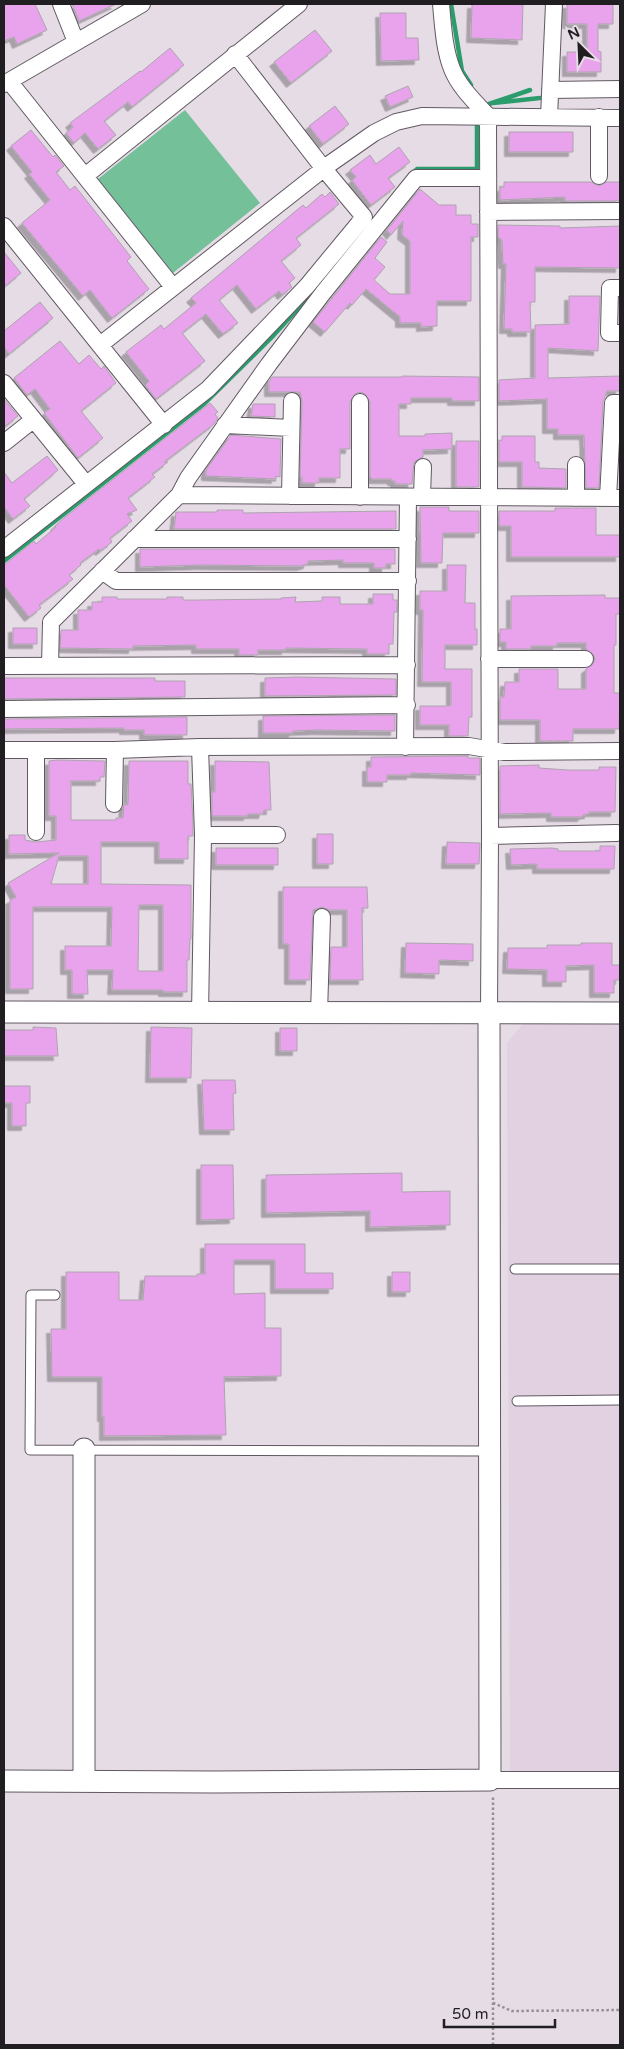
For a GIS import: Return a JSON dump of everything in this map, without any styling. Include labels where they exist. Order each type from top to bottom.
[{"type":"street","points":[[61,4],[76,42]]},
{"type":"street","points":[[142,4],[7,83],[85,176],[173,287]]},
{"type":"street","points":[[85,176],[299,4]]},
{"type":"street","points":[[441,4],[445,38],[452,69],[463,89],[488,116],[490,1780]]},
{"type":"street","points":[[549,116],[554,4]]},
{"type":"street","points":[[4,549],[208,389],[307,286],[364,217],[324,169],[236,54]]},
{"type":"street","points":[[550,90],[620,89]]},
{"type":"street","points":[[100,345],[324,169],[374,133],[396,122],[422,116],[620,118]]},
{"type":"street","points":[[599,117],[599,176]]},
{"type":"street","points":[[50,666],[51,622],[179,494],[188,478],[225,426],[323,293],[416,178],[488,178]]},
{"type":"street","points":[[488,212],[620,211]]},
{"type":"street","points":[[4,226],[164,425]]},
{"type":"street","points":[[620,288],[610,288],[609,333],[620,333]]},
{"type":"street","points":[[4,383],[86,484]]},
{"type":"street","points":[[290,496],[292,401]]},
{"type":"street","points":[[360,402],[360,497]]},
{"type":"street","points":[[179,494],[614,498],[613,403],[620,403]]},
{"type":"street","points":[[4,443],[33,420]]},
{"type":"street","points":[[225,426],[291,428]]},
{"type":"street","points":[[576,465],[576,498]]},
{"type":"street","points":[[405,747],[408,539],[415,497],[423,467]]},
{"type":"street","points":[[134,539],[408,539]]},
{"type":"street","points":[[102,571],[116,581],[408,581]]},
{"type":"street","points":[[489,659],[585,659]]},
{"type":"street","points":[[4,666],[407,666]]},
{"type":"street","points":[[4,709],[407,705]]},
{"type":"street","points":[[4,750],[469,746],[504,752],[620,751]]},
{"type":"street","points":[[200,747],[202,835],[200,1014]]},
{"type":"street","points":[[36,750],[36,832]]},
{"type":"street","points":[[114,804],[115,750]]},
{"type":"street","points":[[490,836],[617,833]]},
{"type":"street","points":[[202,835],[277,836]]},
{"type":"street","points":[[319,1013],[322,917]]},
{"type":"street","points":[[4,1012],[200,1014],[620,1013]]},
{"type":"street","points":[[84,1449],[84,1782]]},
{"type":"street","points":[[4,1781],[620,1780]]},
{"type":"lane","points":[[516,1269],[620,1269]]},
{"type":"lane","points":[[55,1295],[31,1295],[30,1450],[490,1451]]},
{"type":"lane","points":[[517,1401],[620,1400]]},
{"type":"path","points":[[490,1780],[494,1800],[493,2045]]},
{"type":"path","points":[[493,2003],[512,2011],[620,2010]]},
{"type":"shaded area","points":[[523,1024],[620,1024],[620,1775],[510,1776],[507,1043]]},
{"type":"green space","points":[[185,110],[260,203],[173,273],[98,179]]},
{"type":"building","points":[[4,4],[35,4],[47,30],[17,44],[14,37],[4,41]]},
{"type":"building","points":[[72,4],[116,4],[79,21]]},
{"type":"building","points":[[472,4],[523,4],[522,40],[471,38]]},
{"type":"building","points":[[567,4],[613,4],[613,24],[598,24],[598,51],[601,52],[601,72],[567,72],[567,52],[587,52],[587,24],[567,24]]},
{"type":"building","points":[[380,13],[406,13],[406,38],[418,38],[419,60],[381,61]]},
{"type":"building","points":[[315,30],[332,51],[291,83],[274,62]]},
{"type":"building","points":[[170,48],[184,65],[132,107],[128,102],[104,121],[116,135],[98,149],[85,133],[74,143],[66,133],[73,127],[70,123],[141,72]]},
{"type":"building","points":[[408,86],[413,97],[390,107],[385,96]]},
{"type":"building","points":[[335,106],[349,124],[323,144],[309,126]]},
{"type":"building","points":[[31,130],[53,157],[55,155],[64,166],[56,172],[70,190],[75,186],[131,257],[127,261],[149,289],[112,318],[90,290],[83,296],[22,223],[50,200],[29,174],[32,172],[11,146]]},
{"type":"building","points":[[509,132],[573,132],[573,152],[509,152]]},
{"type":"building","points":[[399,147],[410,162],[388,178],[395,187],[371,205],[352,180],[356,177],[350,170],[370,155],[376,164]]},
{"type":"building","points":[[504,182],[591,182],[599,186],[606,182],[620,182],[620,201],[565,201],[565,197],[500,200],[500,187],[504,187]]},
{"type":"building","points":[[420,189],[439,205],[456,205],[456,215],[471,215],[471,224],[478,224],[478,237],[471,237],[471,301],[437,301],[437,326],[421,327],[421,323],[400,323],[400,317],[366,289],[352,305],[350,303],[325,332],[313,322],[381,237],[387,242],[375,258],[385,267],[374,280],[390,294],[410,294],[410,241],[402,235],[403,221],[391,235],[387,230]]},
{"type":"building","points":[[330,192],[339,204],[296,238],[301,245],[281,261],[295,278],[289,283],[292,287],[282,295],[279,291],[256,309],[237,285],[219,300],[238,323],[223,334],[206,314],[182,333],[205,361],[156,399],[145,385],[149,381],[126,352],[161,325],[164,329],[196,303],[191,298],[303,205],[306,208],[322,194],[325,197]]},
{"type":"building","points":[[498,225],[560,226],[560,228],[620,226],[620,268],[535,267],[535,302],[530,302],[531,332],[512,332],[512,329],[504,329],[506,264],[503,264],[502,240],[498,237]]},
{"type":"building","points":[[4,252],[21,273],[4,287]]},
{"type":"building","points":[[569,296],[600,296],[598,351],[548,348],[548,378],[620,376],[620,391],[607,391],[603,402],[599,488],[586,488],[584,435],[558,435],[558,429],[547,429],[547,399],[499,401],[499,380],[535,378],[535,325],[569,324]]},
{"type":"building","points":[[40,302],[53,318],[9,354],[4,347],[4,331]]},
{"type":"building","points":[[60,341],[79,364],[89,355],[101,369],[104,366],[116,383],[81,411],[103,438],[78,458],[44,413],[50,409],[35,389],[27,395],[14,378]]},
{"type":"building","points":[[272,377],[479,377],[479,401],[452,401],[452,398],[411,398],[411,404],[399,404],[399,436],[452,433],[452,449],[423,450],[423,457],[414,462],[412,484],[395,484],[395,481],[392,481],[392,479],[372,479],[370,477],[370,402],[365,394],[360,392],[355,394],[350,402],[350,449],[340,449],[340,478],[319,478],[319,483],[302,483],[302,477],[300,477],[302,401],[300,392],[269,392],[269,382]]},
{"type":"building","points":[[4,399],[18,416],[4,427]]},
{"type":"building","points":[[210,403],[218,412],[215,414],[218,418],[214,424],[164,462],[168,462],[152,474],[155,477],[128,498],[137,510],[127,514],[132,521],[110,538],[112,542],[80,563],[81,565],[69,575],[73,579],[39,605],[41,608],[29,617],[4,585],[4,565],[34,541],[36,544],[65,517]]},
{"type":"building","points":[[253,404],[275,404],[275,417],[251,416]]},
{"type":"building","points":[[231,435],[281,439],[280,477],[276,476],[276,479],[206,476],[206,470]]},
{"type":"building","points":[[502,436],[535,436],[535,462],[539,462],[539,468],[566,469],[566,488],[522,487],[522,462],[499,462],[499,441],[502,440]]},
{"type":"building","points":[[456,441],[479,441],[479,487],[456,487]]},
{"type":"building","points":[[47,456],[58,470],[24,499],[30,506],[13,519],[4,507],[4,472],[12,483]]},
{"type":"building","points":[[420,507],[449,507],[449,511],[479,511],[479,533],[443,533],[442,563],[421,563]]},
{"type":"building","points":[[555,508],[596,508],[596,535],[620,535],[620,557],[511,557],[511,526],[499,526],[499,511],[555,511]]},
{"type":"building","points":[[217,510],[243,510],[243,513],[396,511],[396,529],[174,529],[176,512],[217,512]]},
{"type":"building","points":[[140,549],[395,549],[395,564],[386,564],[386,568],[374,568],[374,563],[343,563],[343,560],[308,561],[308,564],[301,566],[200,565],[140,567]]},
{"type":"building","points":[[447,565],[466,565],[465,603],[475,603],[477,645],[445,645],[445,669],[472,669],[472,717],[469,717],[468,736],[449,736],[449,725],[420,725],[420,706],[451,705],[451,682],[422,682],[423,610],[420,610],[420,591],[447,591]]},
{"type":"building","points":[[373,594],[393,594],[393,600],[397,600],[397,612],[394,612],[393,644],[389,644],[389,654],[367,654],[367,649],[286,648],[286,650],[258,650],[258,655],[239,655],[239,649],[196,649],[196,645],[133,646],[133,649],[60,648],[61,630],[78,630],[78,610],[92,610],[92,602],[102,602],[102,597],[117,597],[117,599],[167,599],[167,597],[183,597],[183,600],[197,600],[281,599],[296,597],[295,602],[322,601],[322,597],[340,597],[340,604],[373,604]]},
{"type":"building","points":[[605,595],[605,598],[620,598],[620,614],[616,614],[616,645],[614,645],[614,693],[620,693],[619,729],[573,729],[573,741],[540,741],[540,720],[500,720],[500,697],[504,697],[505,682],[519,682],[519,669],[558,669],[558,689],[586,689],[586,669],[593,664],[595,659],[593,654],[586,649],[586,643],[557,643],[557,646],[531,646],[531,649],[506,649],[506,642],[500,642],[500,629],[511,629],[511,596]]},
{"type":"building","points":[[13,628],[37,628],[37,644],[13,644]]},
{"type":"building","points":[[4,678],[155,678],[155,681],[185,681],[185,697],[4,699]]},
{"type":"building","points":[[265,678],[396,679],[396,695],[265,696]]},
{"type":"building","points":[[395,715],[395,731],[317,730],[293,731],[293,733],[263,733],[263,716]]},
{"type":"building","points":[[187,717],[187,735],[144,735],[144,730],[124,730],[124,728],[4,729],[4,719]]},
{"type":"building","points":[[468,756],[468,758],[480,758],[480,775],[411,773],[411,775],[387,775],[387,782],[367,782],[367,767],[371,767],[371,757]]},
{"type":"building","points":[[49,761],[105,761],[104,777],[100,777],[100,781],[71,781],[71,820],[116,820],[116,818],[123,818],[124,804],[128,805],[129,761],[188,761],[188,784],[191,784],[193,836],[188,836],[188,859],[159,859],[159,842],[101,842],[101,884],[191,885],[191,939],[189,960],[187,960],[187,992],[112,990],[113,970],[87,970],[88,994],[72,994],[72,970],[65,970],[65,946],[111,946],[112,907],[33,907],[33,989],[10,989],[10,900],[16,897],[8,883],[59,853],[9,854],[9,835],[25,835],[25,840],[36,842],[56,840],[56,816],[49,816]],"holes":[[[59,856],[88,856],[88,884],[51,884]],[[139,905],[163,905],[163,971],[138,971]]]},
{"type":"building","points":[[215,761],[269,762],[271,810],[264,810],[263,814],[248,814],[248,816],[212,816],[212,792],[215,792]]},
{"type":"building","points":[[539,765],[539,768],[568,770],[599,770],[599,767],[616,767],[615,812],[589,812],[589,814],[582,817],[551,817],[551,813],[500,814],[500,766]]},
{"type":"building","points":[[317,834],[333,834],[333,864],[317,864]]},
{"type":"building","points":[[447,842],[480,843],[479,864],[446,864]]},
{"type":"building","points":[[600,846],[615,846],[614,869],[537,869],[537,864],[511,865],[510,849],[552,848],[558,849],[558,851],[600,851]]},
{"type":"building","points":[[216,848],[278,848],[278,865],[216,865]]},
{"type":"building","points":[[283,887],[367,887],[368,908],[362,908],[363,980],[330,980],[331,947],[347,947],[347,910],[329,910],[322,907],[313,910],[310,980],[289,980],[289,944],[283,944]]},
{"type":"building","points":[[406,943],[473,944],[473,961],[439,960],[439,974],[405,973]]},
{"type":"building","points":[[581,943],[612,943],[612,965],[620,965],[620,980],[614,980],[614,993],[594,993],[594,965],[566,966],[566,982],[547,982],[547,970],[507,969],[508,948],[547,948],[547,945],[581,945]]},
{"type":"building","points":[[33,1027],[56,1028],[58,1056],[4,1056],[4,1030],[33,1030]]},
{"type":"building","points":[[151,1027],[192,1028],[191,1078],[150,1078]]},
{"type":"building","points":[[280,1028],[297,1028],[297,1051],[280,1051]]},
{"type":"building","points":[[202,1080],[235,1080],[236,1093],[233,1094],[234,1130],[204,1130]]},
{"type":"building","points":[[4,1086],[30,1086],[30,1103],[26,1103],[26,1126],[12,1126],[12,1103],[4,1103]]},
{"type":"building","points":[[201,1165],[233,1165],[234,1219],[201,1220]]},
{"type":"building","points":[[402,1173],[402,1192],[450,1191],[450,1225],[370,1227],[370,1211],[266,1213],[266,1175]]},
{"type":"building","points":[[205,1244],[305,1244],[305,1273],[333,1273],[333,1289],[275,1289],[275,1260],[234,1260],[234,1294],[265,1293],[265,1328],[281,1328],[281,1376],[224,1377],[226,1435],[104,1436],[102,1377],[52,1377],[51,1329],[66,1329],[66,1272],[119,1272],[119,1300],[143,1300],[145,1276],[197,1276],[197,1274],[205,1274]]},
{"type":"building","points":[[392,1272],[410,1272],[410,1292],[392,1292]]},
{"type":"waterway","points":[[451,4],[462,71],[471,85]]},
{"type":"waterway","points":[[489,104],[530,90]]},
{"type":"waterway","points":[[493,103],[540,98]]},
{"type":"waterway","points":[[413,173],[417,169],[477,169],[477,119]]},
{"type":"waterway","points":[[4,561],[204,404],[272,337],[323,281]]}]
